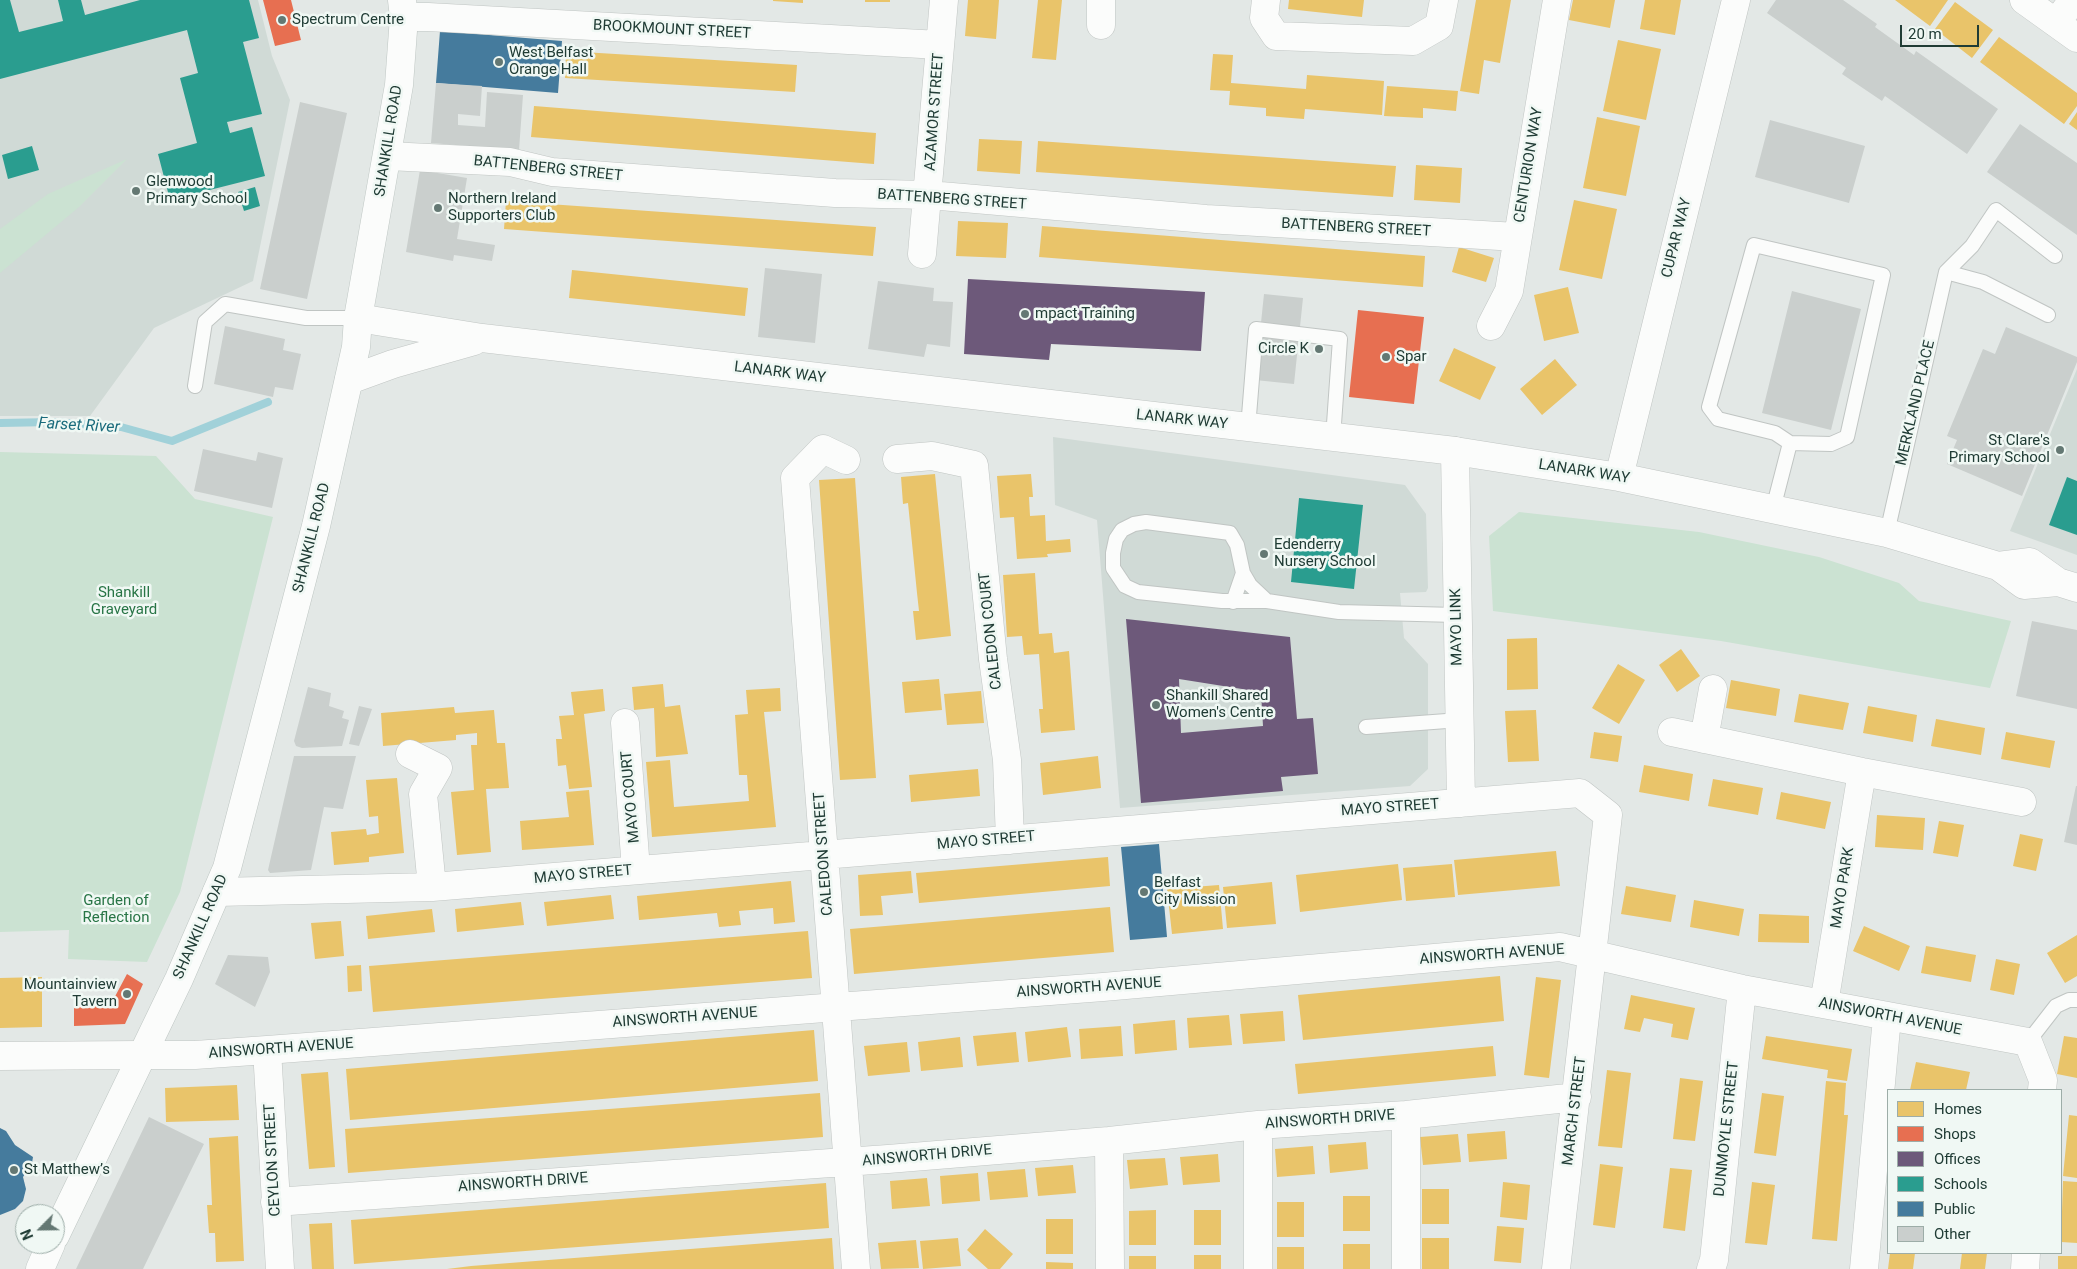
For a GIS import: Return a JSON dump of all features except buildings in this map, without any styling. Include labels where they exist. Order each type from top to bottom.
[{"type":"street","name":"AZAMOR STREET","points":[[922,254],[929,195],[944,0]]},
{"type":"street","points":[[1266,0],[1264,18],[1276,36],[1412,41],[1439,26],[1444,0]]},
{"type":"street","name":"CENTURION WAY","points":[[1491,326],[1508,291],[1556,0]]},
{"type":"street","name":"CUPAR WAY","points":[[1619,477],[1736,0]]},
{"type":"street","points":[[2024,0],[2067,30],[2073,0]]},
{"type":"street","name":"BROOKMOUNT STREET","points":[[403,9],[428,17],[940,45]]},
{"type":"street","name":"SHANKILL ROAD","points":[[65,1215],[140,1055],[179,979],[227,868],[316,526],[356,347],[358,318],[399,86],[403,9]]},
{"type":"street","name":"BATTENBERG STREET","points":[[388,156],[510,162],[552,172],[835,193],[929,195],[1206,219],[1517,237]]},
{"type":"street","name":"LANARK WAY","points":[[358,318],[482,338],[1455,451],[1619,477],[1887,533],[1998,566],[2024,586],[2068,585]]},
{"type":"street","points":[[349,380],[393,364],[482,338]]},
{"type":"street","name":"CALEDON STREET","points":[[830,445],[795,478],[856,1269]]},
{"type":"street","name":"CALEDON COURT","points":[[897,459],[932,445],[974,465],[993,660],[1007,760],[1010,840]]},
{"type":"street","name":"MAYO LINK","points":[[1455,451],[1456,615],[1461,803]]},
{"type":"street","points":[[1704,739],[1713,689]]},
{"type":"street","name":"MAYO COURT","points":[[624,723],[636,870]]},
{"type":"street","points":[[1672,732],[1862,772],[2022,802]]},
{"type":"street","points":[[410,754],[438,768],[423,794],[432,887]]},
{"type":"street","name":"MAYO PARK","points":[[1824,1004],[1862,772]]},
{"type":"street","name":"MAYO STREET","points":[[217,892],[432,887],[1580,793],[1608,815],[1591,954]]},
{"type":"street","name":"AINSWORTH AVENUE","points":[[0,1056],[195,1055],[267,1050],[836,1006],[1102,988],[1560,947],[1742,989],[1887,1018],[2028,1042]]},
{"type":"street","name":"MARCH STREET","points":[[1556,1269],[1577,1096],[1591,954]]},
{"type":"street","name":"DUNMOYLE STREET","points":[[1711,1269],[1714,1260],[1742,989]]},
{"type":"street","points":[[1864,1269],[1887,1018]]},
{"type":"street","points":[[2028,1042],[2044,1080],[2042,1089]]},
{"type":"street","name":"CEYLON STREET","points":[[267,1050],[280,1269]]},
{"type":"street","name":"AINSWORTH DRIVE","points":[[275,1202],[847,1162],[1109,1141],[1258,1125],[1406,1115],[1577,1096]]},
{"type":"street","points":[[1406,1115],[1406,1269]]},
{"type":"street","points":[[1258,1125],[1258,1269]]},
{"type":"street","points":[[1109,1141],[1110,1269]]},
{"type":"street","points":[[40,1269],[47,1254]]},
{"type":"street","points":[[2025,1269],[2026,1254]]},
{"type":"lane","points":[[2048,315],[1983,282],[1946,272],[1972,246],[1996,210],[2055,256]]},
{"type":"lane","points":[[1754,245],[1883,275],[1847,437],[1830,444],[1790,443],[1775,432],[1718,419],[1710,407],[1754,245]]},
{"type":"lane","name":"MERKLAND PLACE","points":[[1887,533],[1946,272]]},
{"type":"lane","points":[[195,386],[205,322],[225,304],[306,318],[358,318]]},
{"type":"lane","points":[[1248,428],[1256,328],[1340,339],[1333,438]]},
{"type":"lane","points":[[1773,509],[1790,443]]},
{"type":"lane","points":[[1267,602],[1250,585],[1243,573],[1237,545],[1230,533],[1146,522],[1134,524],[1122,530],[1116,539],[1112,553],[1113,568],[1124,586],[1138,592],[1233,602],[1267,602],[1338,612],[1456,615]]},
{"type":"lane","points":[[1233,602],[1243,573]]},
{"type":"lane","points":[[1366,727],[1460,720]]},
{"type":"lane","points":[[2028,1042],[2056,1006],[2070,1000],[2077,1000]]},
{"type":"shaded area","name":"Glenwood Primary School","points":[[0,0],[258,0],[272,56],[290,100],[253,281],[154,328],[90,416],[0,416]]},
{"type":"shaded area","name":"St Clare's Primary School","points":[[2077,369],[2077,555],[2010,531]]},
{"type":"shaded area","points":[[1053,437],[1405,485],[1426,514],[1428,588],[1426,592],[1400,593],[1404,638],[1428,664],[1428,769],[1410,786],[1120,808],[1097,520],[1055,505]]},
{"type":"green space","points":[[127,159],[79,207],[0,273],[0,229],[48,194]]},
{"type":"green space","name":"Shankill Graveyard","points":[[0,452],[156,456],[195,499],[273,517],[180,892],[147,962],[68,959],[69,930],[0,932]]},
{"type":"green space","points":[[1519,512],[1699,532],[1819,557],[1899,583],[1919,601],[2011,621],[1990,688],[1721,641],[1493,611],[1489,536]]},
{"type":"waterway","name":"Farset River","points":[[0,423],[53,422],[121,427],[172,441],[268,402]]},
{"type":"place","name":"Spectrum Centre","points":[[282,20]]},
{"type":"place","name":"West Belfast Orange Hall","points":[[499,62]]},
{"type":"place","name":"Glenwood Primary School","points":[[136,191]]},
{"type":"place","name":"Northern Ireland Supporters Club","points":[[438,208]]},
{"type":"place","name":"mpact Training","points":[[1025,314]]},
{"type":"place","name":"Circle K","points":[[1319,349]]},
{"type":"place","name":"Spar","points":[[1386,357]]},
{"type":"place","name":"St Clare's Primary School","points":[[2060,450]]},
{"type":"place","name":"Edenderry Nursery School","points":[[1264,554]]},
{"type":"place","name":"Shankill Shared Women's Centre","points":[[1156,705]]},
{"type":"place","name":"Belfast City Mission","points":[[1144,892]]},
{"type":"place","name":"Mountainview Tavern","points":[[127,994]]},
{"type":"place","name":"St Matthew’s","points":[[14,1170]]},
{"type":"park label","name":"Garden of Reflection","points":[[116,910]]}]
